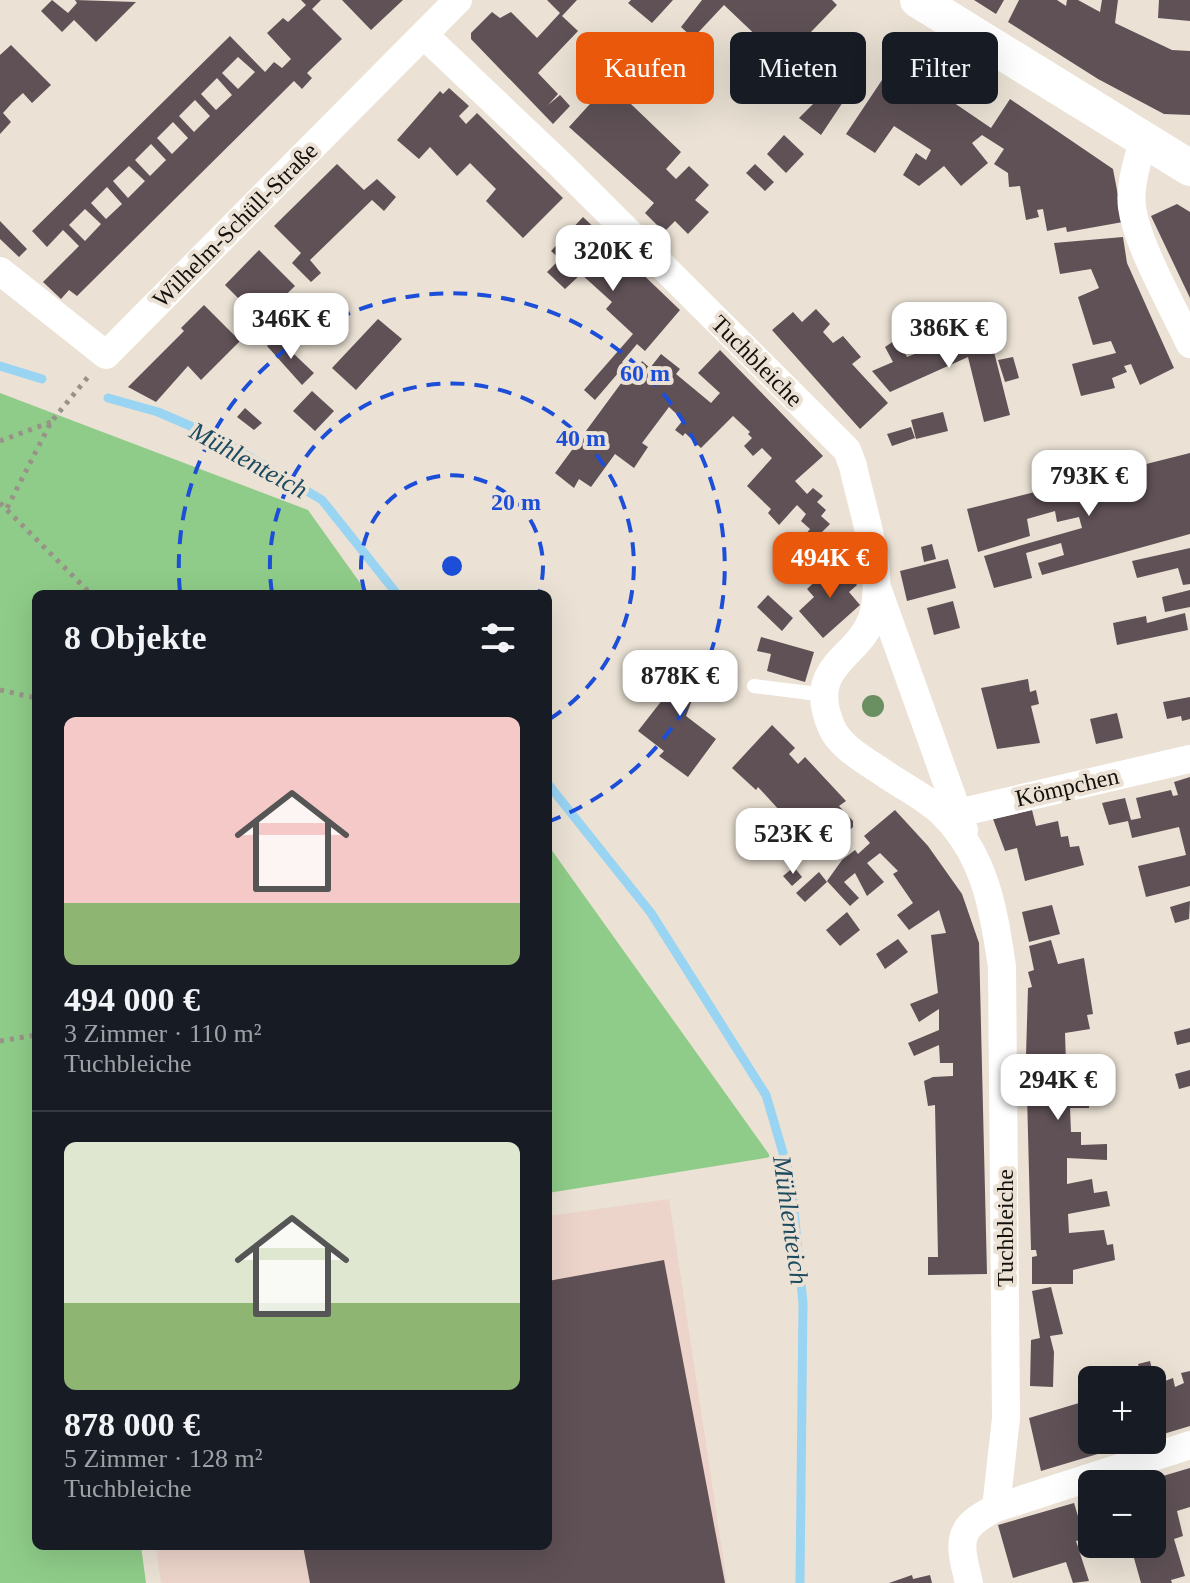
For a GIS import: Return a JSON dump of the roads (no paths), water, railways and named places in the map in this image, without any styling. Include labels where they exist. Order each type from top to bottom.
[{"type":"street","name":"Wilhelm-Schüll-Straße","points":[[0,271],[106,355],[458,0]]},
{"type":"street","points":[[918,0],[1190,168]]},
{"type":"street","name":"Tuchbleiche","points":[[424,35],[562,166],[847,450],[879,593],[951,814],[974,855],[992,900],[1002,967],[1005,1010],[1006,1418],[996,1508]]},
{"type":"street","points":[[1143,140],[1132,184],[1132,206],[1137,227],[1190,344]]},
{"type":"street","points":[[826,695],[835,663],[869,627],[879,593]]},
{"type":"street","name":"Tuchbleiche","points":[[826,695],[831,727],[837,737],[951,814]]},
{"type":"street","name":"Kömpchen","points":[[951,814],[1190,759]]},
{"type":"street","points":[[969,1583],[962,1552],[963,1537],[972,1520],[996,1508],[1190,1445]]},
{"type":"lane","points":[[754,686],[826,695]]},
{"type":"waterway","name":"Mühlenteich","points":[[0,366],[42,379]]},
{"type":"waterway","name":"Mühlenteich","points":[[108,398],[158,412],[216,437],[322,500],[394,590]]},
{"type":"waterway","name":"Mühlenteich","points":[[552,789],[651,913],[766,1095],[791,1180],[803,1303],[800,1583]]}]
